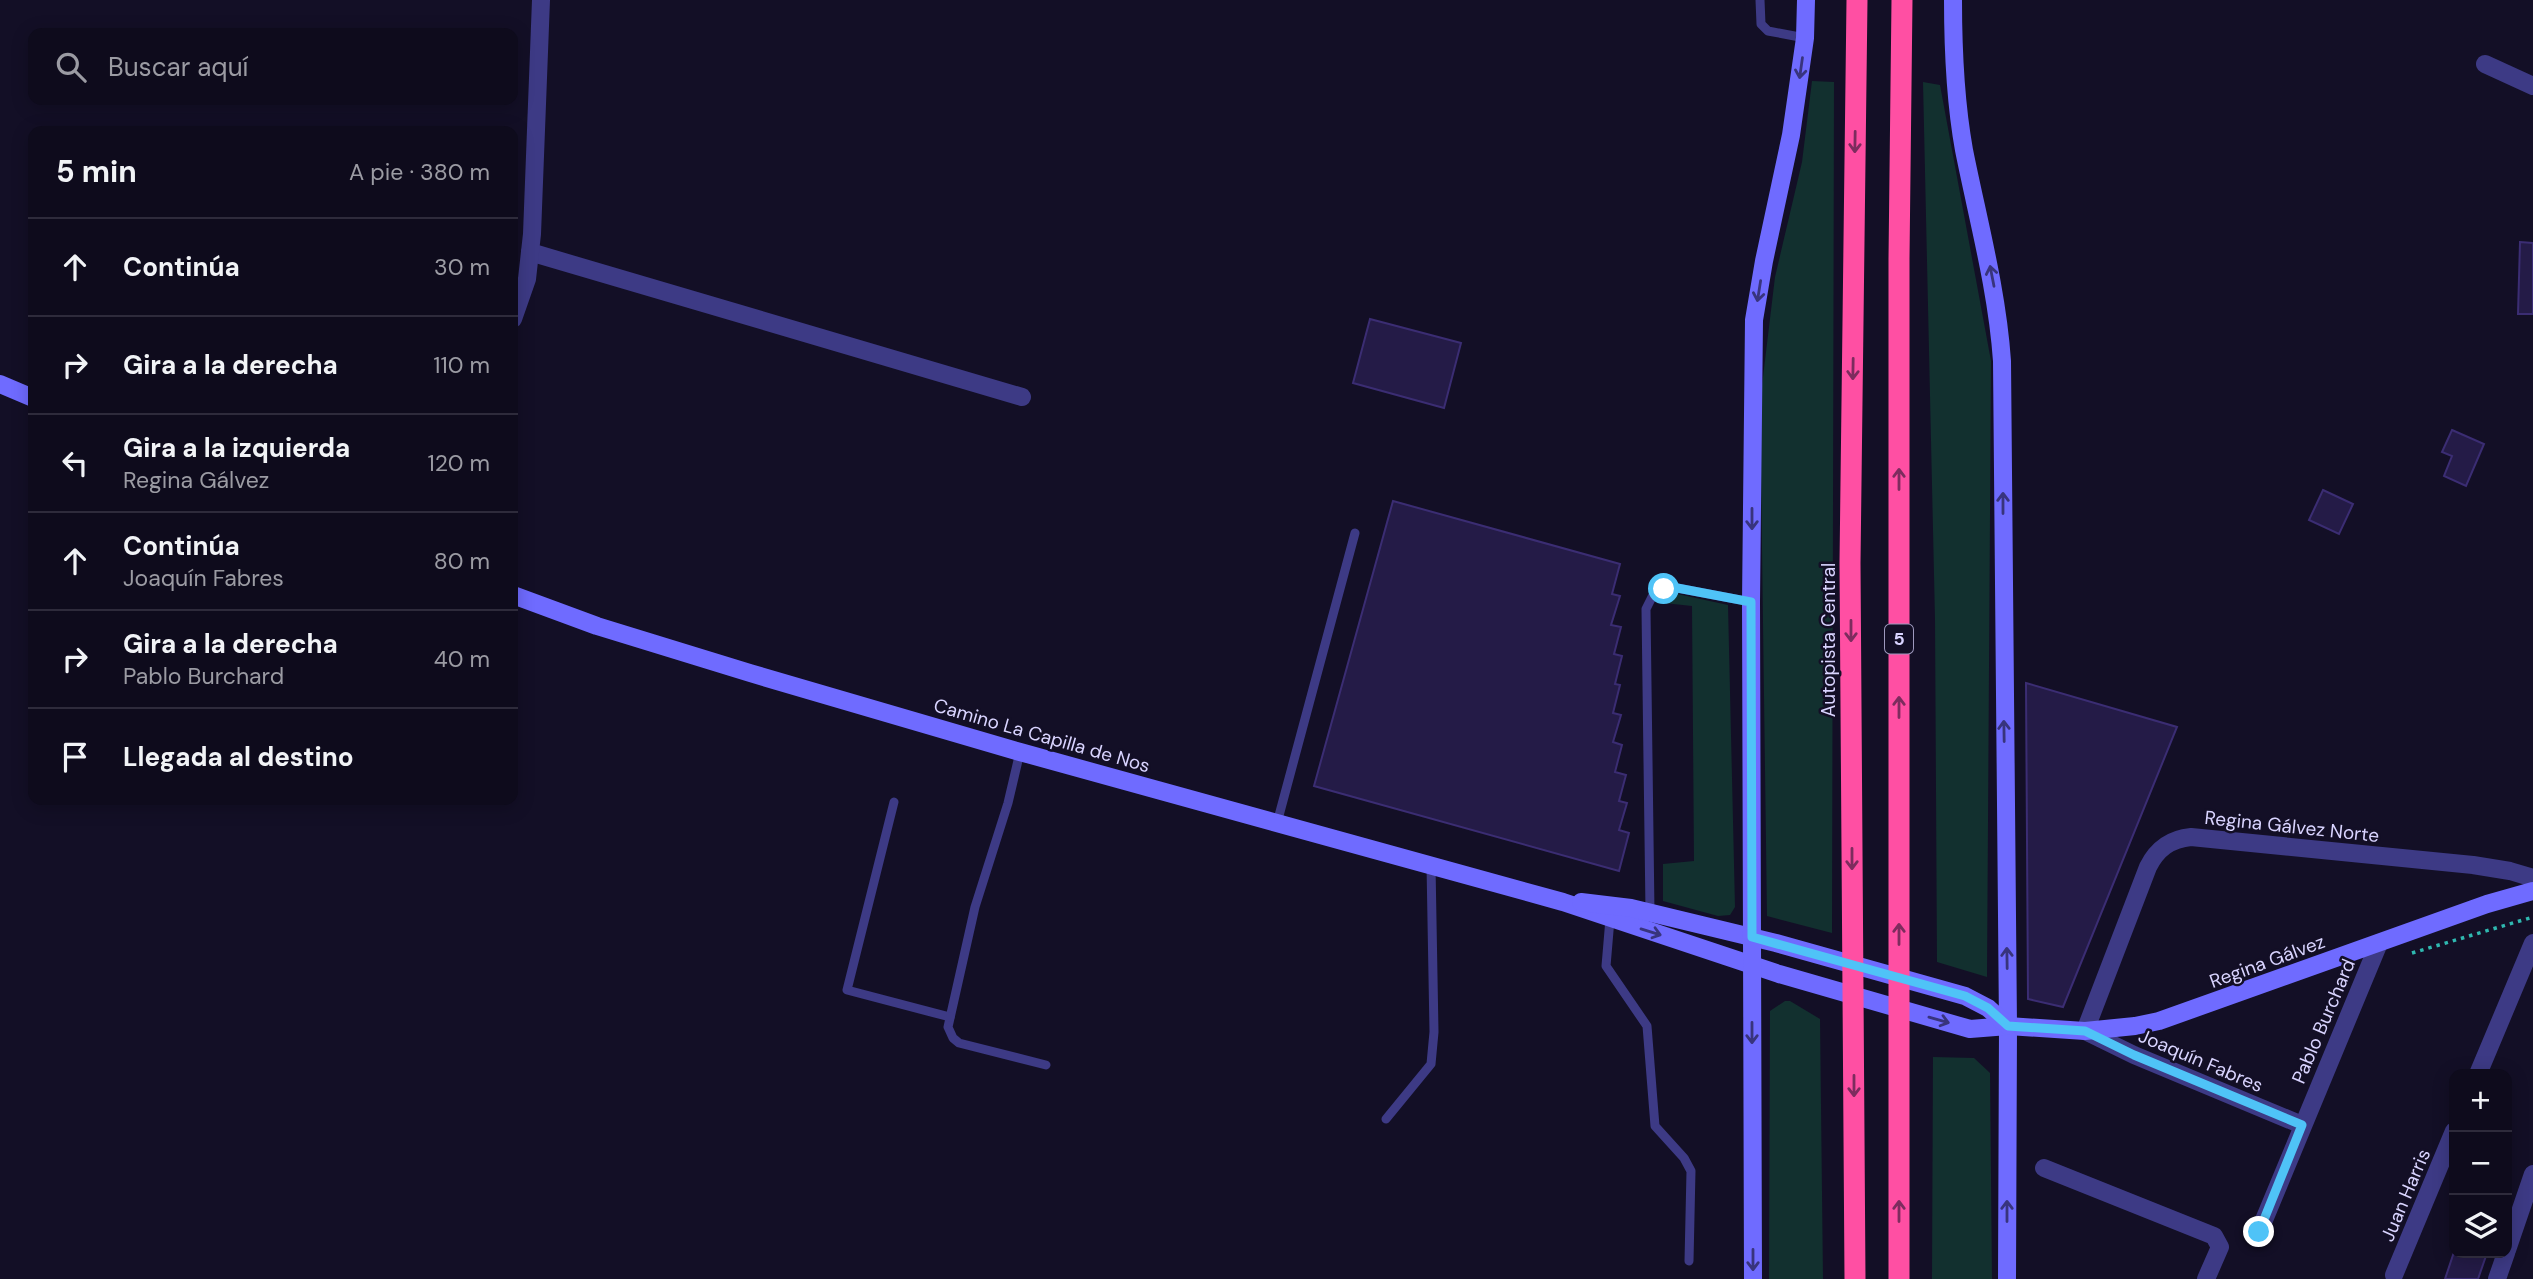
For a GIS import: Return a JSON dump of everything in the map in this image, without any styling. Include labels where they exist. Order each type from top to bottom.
[{"type":"highway","name":"Autopista Central","points":[[1855,1279],[1850,563],[1857,0]]},
{"type":"highway","name":"5","points":[[1899,1279],[1899,259],[1902,0]]},
{"type":"main road","points":[[1753,1279],[1751,602],[1754,320],[1791,135],[1805,38],[1806,0]]},
{"type":"main road","points":[[1953,0],[1958,113],[1995,295],[2003,361],[2008,1026],[2007,1279]]},
{"type":"main road","points":[[0,384],[28,396]]},
{"type":"main road","name":"Camino La Capilla de Nos","points":[[518,597],[597,626],[1020,752],[1563,902],[1753,964]]},
{"type":"main road","name":"Regina Gálvez","points":[[1753,964],[1779,974],[1970,1029],[2008,1026],[2085,1031],[2135,1026],[2171,1018],[2487,904],[2533,891]]},
{"type":"main road","name":"Camino La Capilla de Nos","points":[[1563,902],[1613,905],[1752,937]]},
{"type":"main road","points":[[1752,937],[1965,996],[1988,1008],[2008,1026]]},
{"type":"street","points":[[518,305],[527,279],[530,252],[541,0]]},
{"type":"street","points":[[2485,64],[2533,86]]},
{"type":"street","points":[[530,252],[1022,397]]},
{"type":"street","name":"Regina Gálvez Norte","points":[[2085,1031],[2153,858],[2159,850],[2174,840],[2191,837],[2473,865],[2533,878]]},
{"type":"street","name":"Pablo Burchard","points":[[2259,1232],[2378,943]]},
{"type":"street","points":[[2480,1069],[2533,943]]},
{"type":"street","name":"Joaquín Fabres","points":[[2085,1031],[2134,1055],[2302,1125]]},
{"type":"street","name":"Juan Harris","points":[[2394,1275],[2454,1132]]},
{"type":"street","points":[[2044,1168],[2214,1236],[2220,1247],[2206,1279]]},
{"type":"street","points":[[2512,1237],[2529,1196],[2533,1174]]},
{"type":"street","points":[[2497,1279],[2504,1258]]},
{"type":"lane","points":[[1760,0],[1761,24],[1768,31],[1805,38]]},
{"type":"lane","points":[[1278,823],[1354,533]]},
{"type":"lane","points":[[1650,912],[1646,609],[1652,597],[1672,587],[1751,602]]},
{"type":"lane","points":[[1020,752],[1008,803],[975,907],[950,1017],[950,1032],[959,1043],[1046,1065]]},
{"type":"lane","points":[[894,802],[847,990],[950,1017]]},
{"type":"lane","points":[[1386,1119],[1432,1065],[1434,1032],[1431,866]]},
{"type":"lane","points":[[1610,919],[1606,966],[1647,1026],[1655,1126],[1684,1158],[1690,1171],[1689,1261]]},
{"type":"green space","points":[[1812,81],[1834,82],[1832,933],[1767,916],[1760,402],[1775,277],[1802,162]]},
{"type":"green space","points":[[1923,82],[1940,85],[1991,361],[1987,977],[1937,962],[1935,619]]},
{"type":"green space","points":[[1673,593],[1728,605],[1735,907],[1730,915],[1718,916],[1663,901],[1663,864],[1694,861],[1692,606],[1664,603],[1666,595]]},
{"type":"green space","points":[[1785,1001],[1790,1001],[1820,1019],[1823,1279],[1769,1279],[1770,1011]]},
{"type":"green space","points":[[1933,1057],[1974,1058],[1990,1073],[1992,1279],[1932,1279]]},
{"type":"building","points":[[2520,242],[2533,243],[2533,314],[2518,314]]},
{"type":"building","points":[[1370,319],[1461,343],[1444,408],[1353,383]]},
{"type":"building","points":[[2452,430],[2484,444],[2466,486],[2444,476],[2452,456],[2442,452]]},
{"type":"building","points":[[2323,490],[2353,504],[2339,534],[2309,520]]},
{"type":"building","points":[[1393,501],[1620,564],[1612,594],[1620,596],[1611,625],[1621,627],[1614,654],[1622,656],[1615,684],[1620,685],[1613,713],[1621,715],[1613,742],[1622,745],[1615,772],[1626,775],[1619,801],[1627,803],[1619,830],[1629,833],[1619,871],[1314,786]]},
{"type":"building","points":[[2026,683],[2177,727],[2063,1007],[2028,999]]},
{"type":"building","points":[[2452,1258],[2485,1258],[2478,1279],[2445,1279]]},
{"type":"route","points":[[1664,589],[1672,587],[1751,602],[1752,937],[1965,996],[1988,1008],[2008,1026],[2085,1031],[2134,1055],[2302,1125],[2259,1232]]}]
